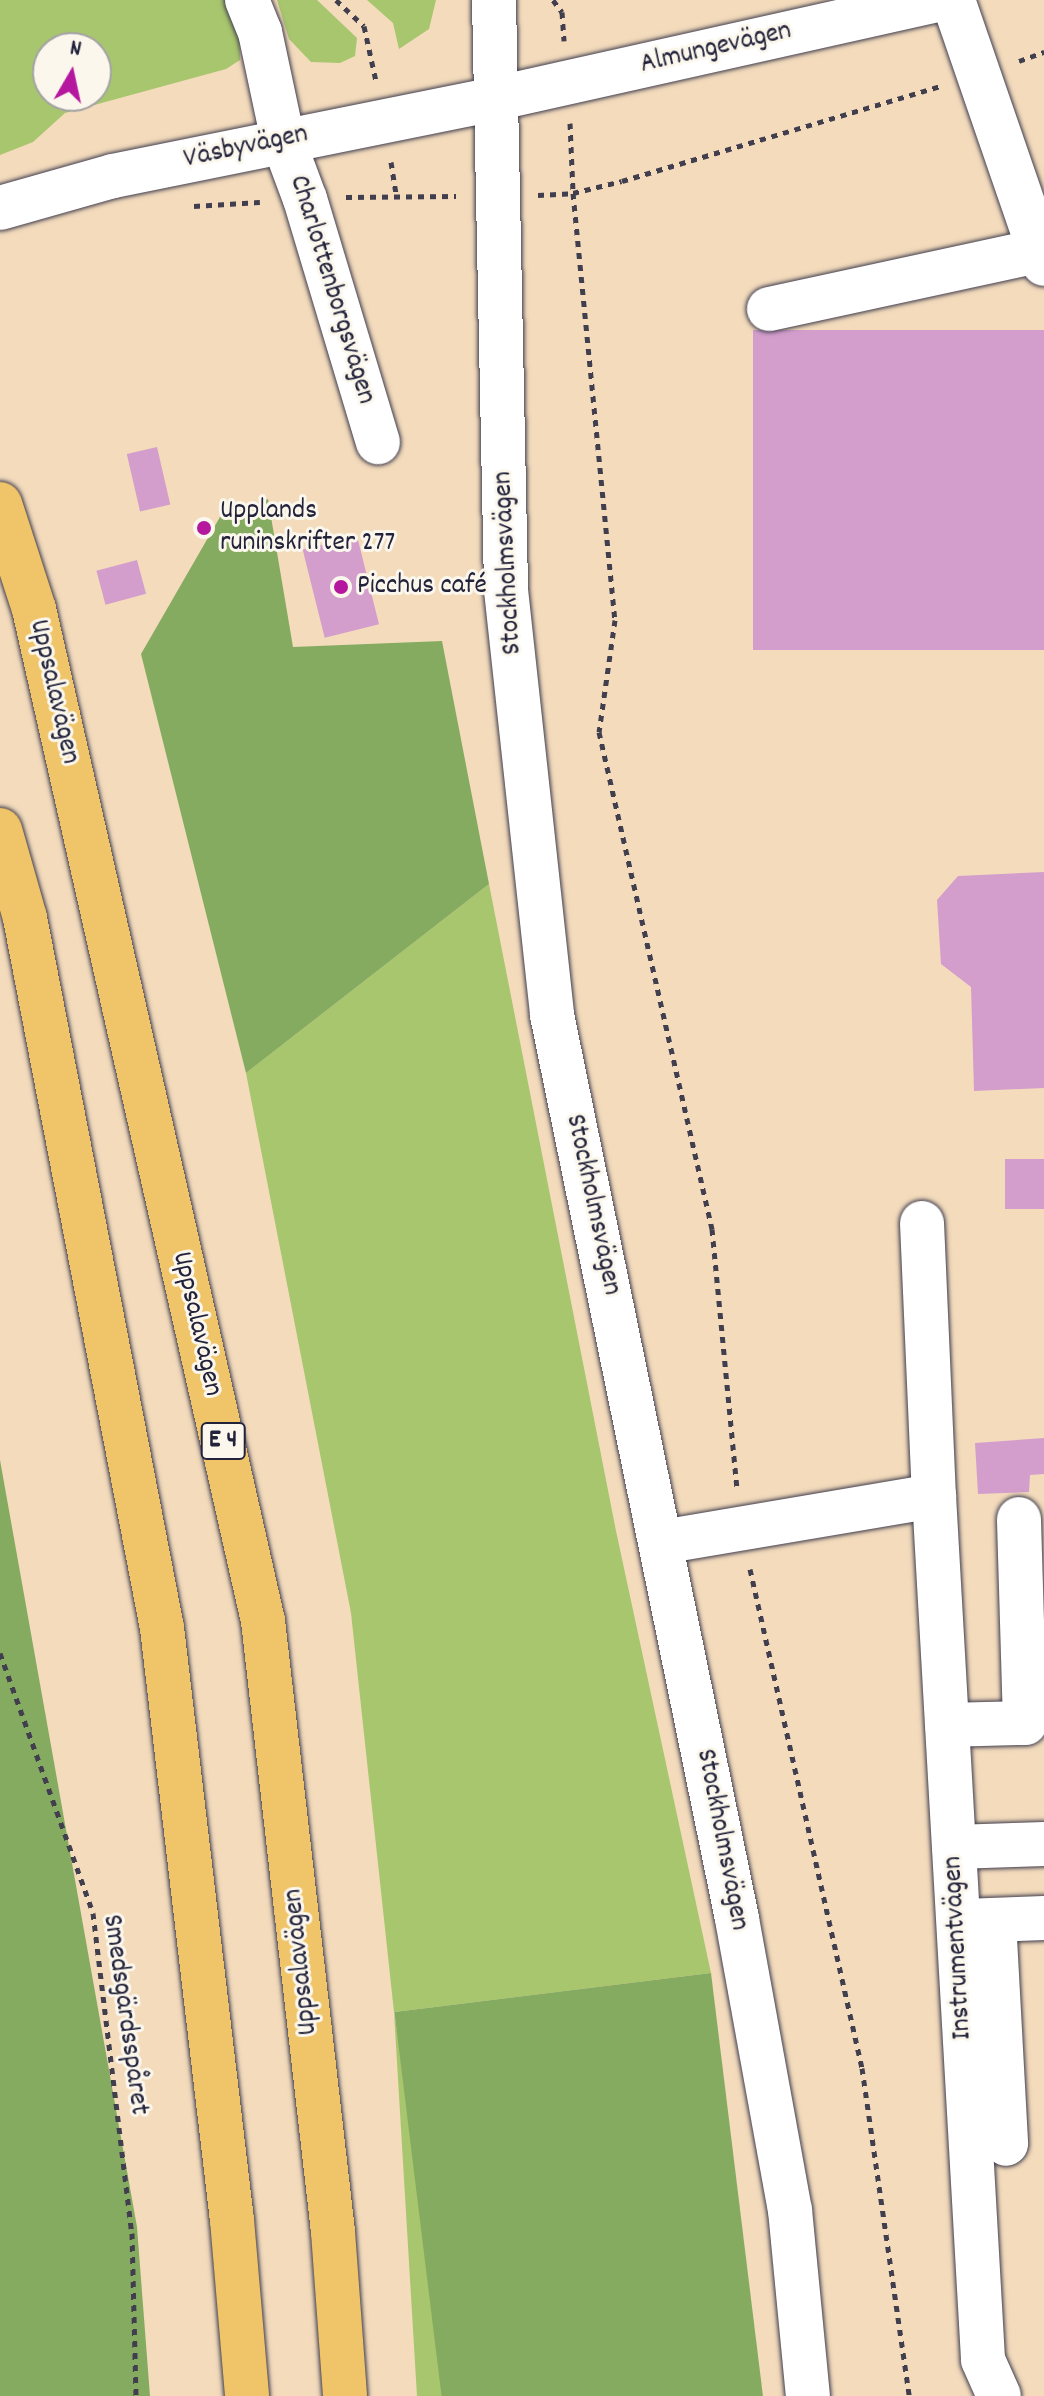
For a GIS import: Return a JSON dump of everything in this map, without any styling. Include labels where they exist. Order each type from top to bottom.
[{"type":"highway","name":"Uppsalavägen","points":[[0,504],[34,609],[263,1621],[333,2232],[345,2396]]},
{"type":"highway","points":[[0,830],[25,918],[162,1628],[232,2220],[247,2396]]},
{"type":"street","name":"Charlottenborgsvägen","points":[[247,0],[260,32],[283,140],[305,199],[378,442]]},
{"type":"street","name":"Stockholmsvägen","points":[[494,0],[506,590],[552,1015],[737,1919],[790,2210],[808,2396]]},
{"type":"street","name":"Almungevägen","points":[[494,99],[938,0]]},
{"type":"street","points":[[769,309],[1040,258],[953,0]]},
{"type":"street","name":"Väsbyvägen","points":[[0,208],[113,176],[494,99]]},
{"type":"street","name":"Instrumentvägen","points":[[922,1223],[954,1847],[976,1920],[1007,2144],[983,2360],[999,2396]]},
{"type":"street","points":[[662,1542],[934,1496]]},
{"type":"street","points":[[947,1725],[1025,1723],[1019,1519]]},
{"type":"street","points":[[954,1847],[1044,1844]]},
{"type":"street","points":[[976,1920],[1044,1918]]},
{"type":"path","points":[[909,2396],[862,2068],[741,1530],[712,1229],[599,732],[615,620],[573,193],[1044,52]]},
{"type":"path","points":[[181,207],[305,199],[496,197]]},
{"type":"path","name":"Smedsgärdsspåret","points":[[0,1653],[93,1913],[132,2233],[136,2396]]},
{"type":"green space","points":[[0,0],[225,0],[239,31],[240,60],[226,69],[112,100],[112,32],[32,32],[32,112],[69,112],[33,142],[0,155]]},
{"type":"green space","points":[[277,0],[317,0],[357,38],[355,56],[340,63],[311,62],[289,39]]},
{"type":"green space","points":[[367,0],[436,0],[429,29],[399,49],[393,23]]},
{"type":"green space","points":[[268,499],[293,647],[442,641],[489,884],[246,1073],[141,654],[220,517]]},
{"type":"green space","points":[[489,884],[616,1531],[711,1973],[394,2012],[351,1613],[246,1073]]},
{"type":"green space","points":[[0,1460],[137,2227],[150,2396],[0,2396]]},
{"type":"green space","points":[[711,1973],[763,2396],[442,2396],[394,2012]]},
{"type":"green space","points":[[394,2012],[456,2396],[417,2396]]},
{"type":"building","points":[[753,330],[1044,330],[1044,650],[753,650]]},
{"type":"building","points":[[157,447],[170,504],[140,511],[127,454]]},
{"type":"building","name":"Picchus café","points":[[357,536],[379,624],[325,638],[303,550]]},
{"type":"building","points":[[137,560],[146,594],[105,605],[96,571]]},
{"type":"building","points":[[1044,872],[1044,1088],[974,1091],[971,987],[941,964],[937,900],[958,876]]},
{"type":"building","points":[[1005,1159],[1044,1159],[1044,1209],[1005,1209]]},
{"type":"building","points":[[1044,1438],[1044,1474],[1030,1475],[1029,1492],[978,1494],[975,1443]]},
{"type":"place","name":"Upplands runinskrifter 277","points":[[204,528]]},
{"type":"place","name":"Picchus café","points":[[341,587]]}]
